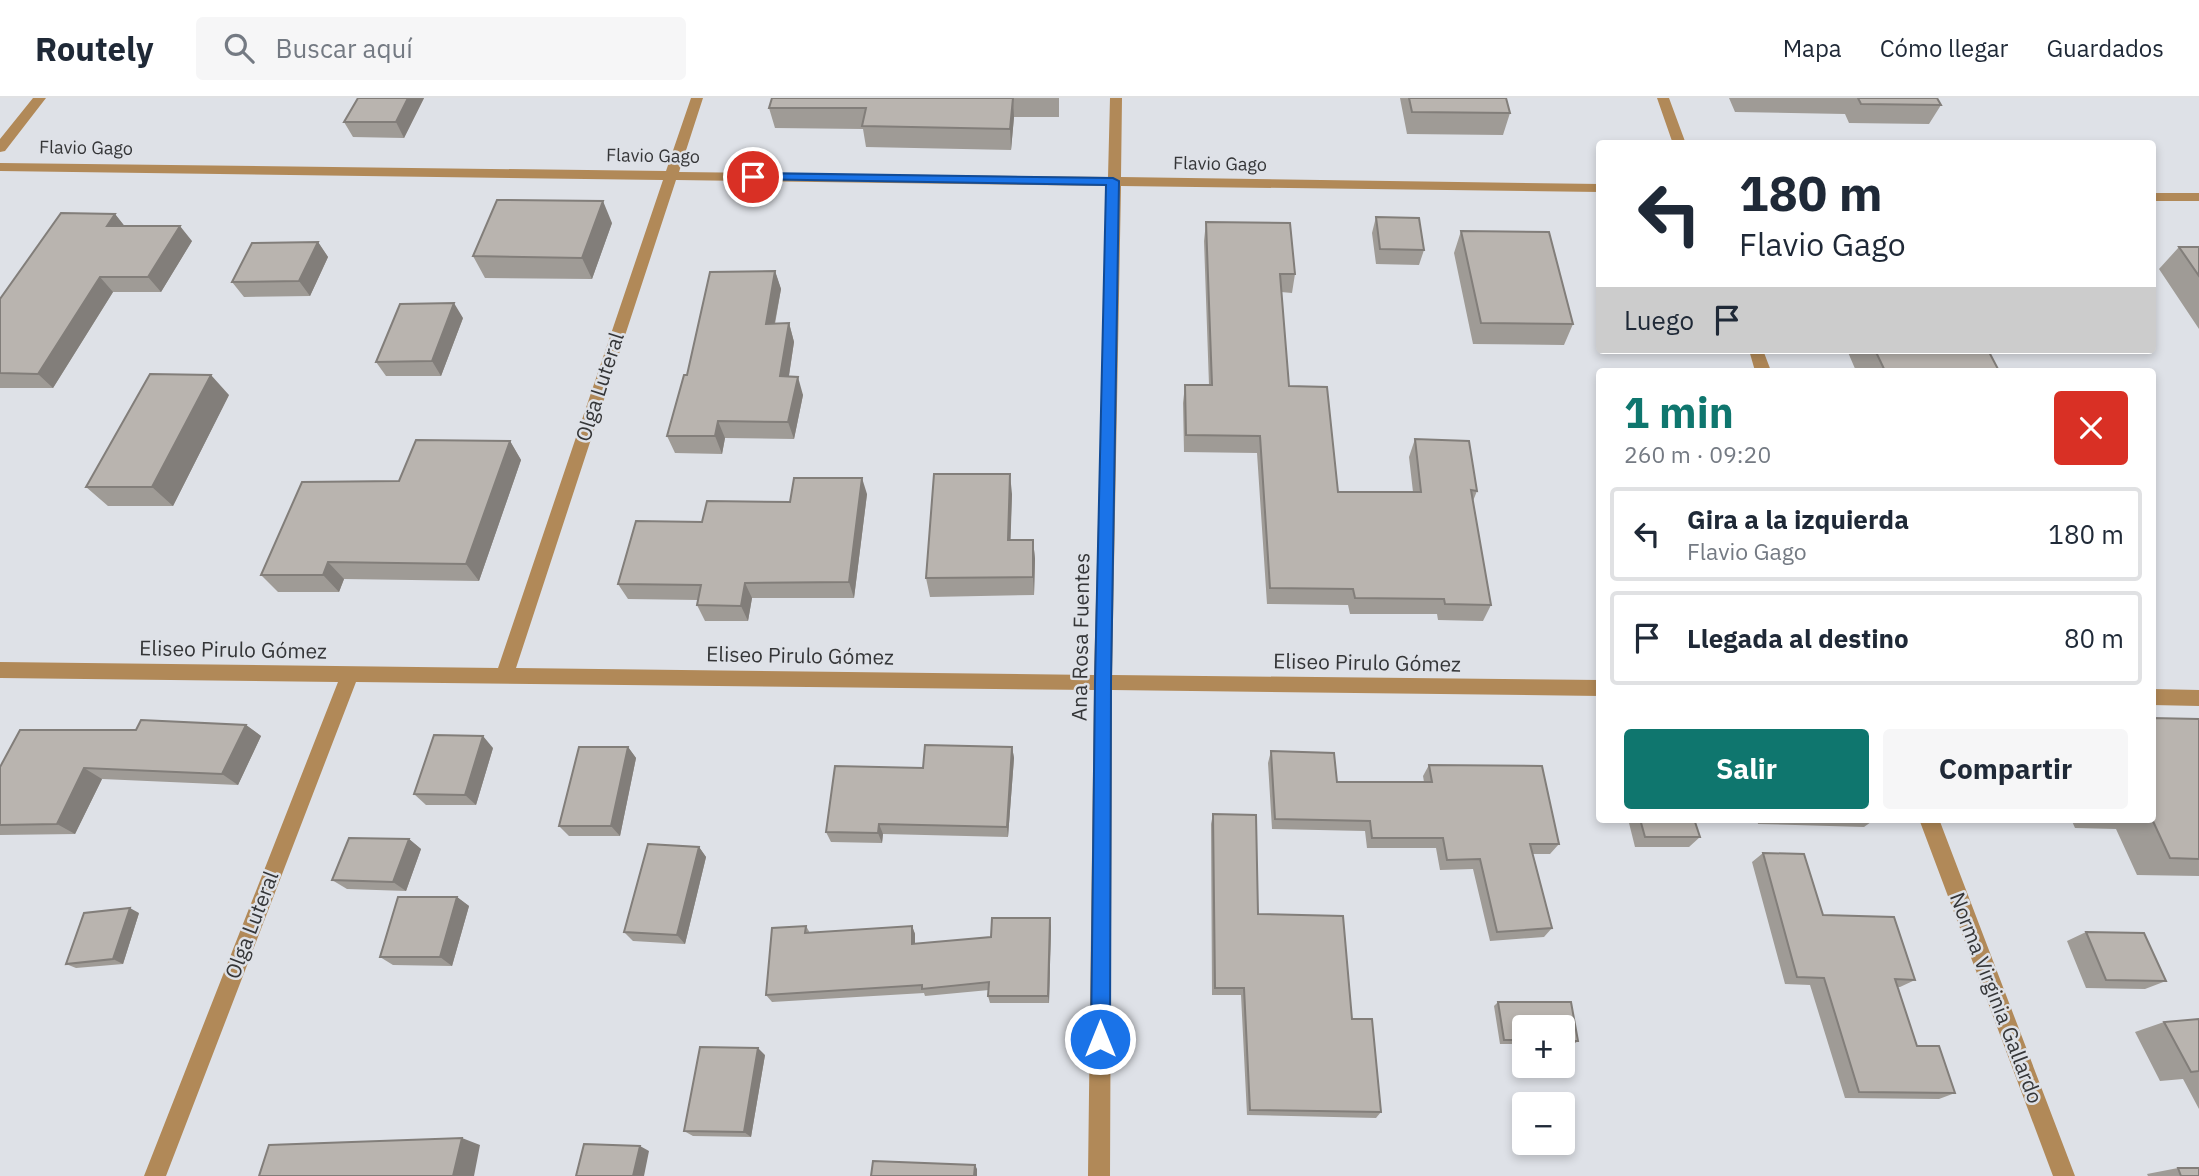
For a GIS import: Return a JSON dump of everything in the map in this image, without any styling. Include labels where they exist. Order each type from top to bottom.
[{"type":"street","points":[[0,148],[40,98]]},
{"type":"street","name":"Olga Luteral","points":[[504,676],[696,98]]},
{"type":"street","name":"Ana Rosa Fuentes","points":[[1099,1176],[1103,682],[1115,98]]},
{"type":"street","points":[[1663,98],[1679,140]]},
{"type":"street","name":"Flavio Gago","points":[[0,167],[1596,188]]},
{"type":"street","points":[[2156,197],[2199,197]]},
{"type":"street","name":"Eliseo Pirulo Gómez","points":[[0,670],[1596,688]]},
{"type":"street","name":"Olga Luteral","points":[[155,1176],[350,674]]},
{"type":"street","points":[[2156,697],[2199,698]]},
{"type":"street","name":"Norma Virginia Gallardo","points":[[1931,823],[2064,1176]]},
{"type":"building","points":[[358,98],[408,98],[396,122],[344,122]]},
{"type":"building","points":[[772,98],[1013,98],[1010,129],[862,126],[866,108],[769,108]]},
{"type":"building","points":[[1409,98],[1506,98],[1510,113],[1412,112]]},
{"type":"building","points":[[1858,98],[1937,98],[1941,105],[1861,104]]},
{"type":"building","points":[[497,200],[603,201],[582,258],[473,256]]},
{"type":"building","points":[[61,213],[115,214],[107,226],[180,226],[148,277],[100,277],[38,374],[0,373],[0,299]]},
{"type":"building","points":[[1376,217],[1419,218],[1424,250],[1380,249]]},
{"type":"building","points":[[1206,222],[1290,223],[1295,274],[1280,274],[1289,386],[1327,387],[1338,492],[1421,492],[1415,439],[1469,441],[1477,491],[1471,490],[1491,605],[1445,604],[1444,599],[1355,598],[1353,589],[1270,588],[1260,436],[1186,435],[1185,385],[1212,385]]},
{"type":"building","points":[[1461,231],[1549,232],[1573,324],[1481,323]]},
{"type":"building","points":[[318,242],[299,281],[232,282],[252,243]]},
{"type":"building","points":[[2179,247],[2199,247],[2199,276]]},
{"type":"building","points":[[775,271],[766,324],[789,323],[780,376],[798,377],[788,422],[718,421],[715,436],[667,436],[684,375],[687,375],[710,272]]},
{"type":"building","points":[[454,303],[432,361],[376,362],[400,304]]},
{"type":"building","points":[[1877,354],[1990,354],[1997,368],[1884,368]]},
{"type":"building","points":[[150,374],[211,375],[152,487],[86,487]]},
{"type":"building","points":[[416,440],[510,441],[466,564],[328,562],[323,575],[261,575],[302,482],[399,481]]},
{"type":"building","points":[[934,474],[1010,474],[1008,540],[1033,540],[1033,577],[926,578]]},
{"type":"building","points":[[794,478],[862,478],[849,582],[745,583],[741,606],[697,605],[701,585],[618,584],[636,521],[702,522],[707,501],[790,502]]},
{"type":"building","points":[[2156,718],[2199,719],[2199,859],[2170,858],[2154,823],[2156,823]]},
{"type":"building","points":[[141,720],[246,725],[222,774],[84,768],[57,824],[0,825],[0,767],[20,730],[136,730]]},
{"type":"building","points":[[434,735],[483,736],[465,795],[414,794]]},
{"type":"building","points":[[925,745],[1012,747],[1007,827],[879,824],[878,833],[826,832],[835,766],[923,768]]},
{"type":"building","points":[[579,747],[628,747],[611,826],[559,826]]},
{"type":"building","points":[[1271,751],[1334,753],[1337,782],[1432,782],[1429,765],[1542,766],[1559,844],[1530,844],[1552,928],[1497,932],[1480,859],[1447,860],[1443,838],[1372,838],[1370,821],[1275,819]]},
{"type":"building","points":[[1213,814],[1256,815],[1258,914],[1343,916],[1352,1019],[1372,1019],[1381,1112],[1250,1110],[1244,988],[1215,988]]},
{"type":"building","points":[[1641,823],[1695,823],[1700,837],[1645,837]]},
{"type":"building","points":[[349,838],[409,839],[393,882],[332,880]]},
{"type":"building","points":[[648,844],[699,847],[677,935],[624,932]]},
{"type":"building","points":[[1763,853],[1804,854],[1823,915],[1894,917],[1915,980],[1895,979],[1917,1046],[1939,1046],[1955,1093],[1859,1092],[1824,978],[1797,977]]},
{"type":"building","points":[[398,897],[457,897],[440,957],[380,957]]},
{"type":"building","points":[[130,908],[113,959],[66,964],[84,913]]},
{"type":"building","points":[[992,918],[1050,918],[1048,996],[988,996],[989,982],[922,989],[922,985],[766,995],[772,928],[806,926],[805,933],[912,926],[912,944],[991,937]]},
{"type":"building","points":[[2086,932],[2144,933],[2166,981],[2106,980]]},
{"type":"building","points":[[1498,1002],[1571,1002],[1573,1015],[1512,1015],[1512,1040],[1504,1040]]},
{"type":"building","points":[[2199,1019],[2199,1071],[2191,1072],[2164,1022]]},
{"type":"building","points":[[700,1047],[758,1048],[744,1132],[684,1131]]},
{"type":"building","points":[[462,1138],[453,1176],[259,1176],[269,1145]]},
{"type":"building","points":[[584,1144],[640,1146],[633,1176],[576,1176]]},
{"type":"building","points":[[873,1161],[975,1165],[974,1176],[871,1176]]},
{"type":"building","points":[[2178,1168],[2199,1168],[2199,1176],[2181,1176]]},
{"type":"route","points":[[753,177],[1113,181],[1103,682],[1100,1039]]}]
